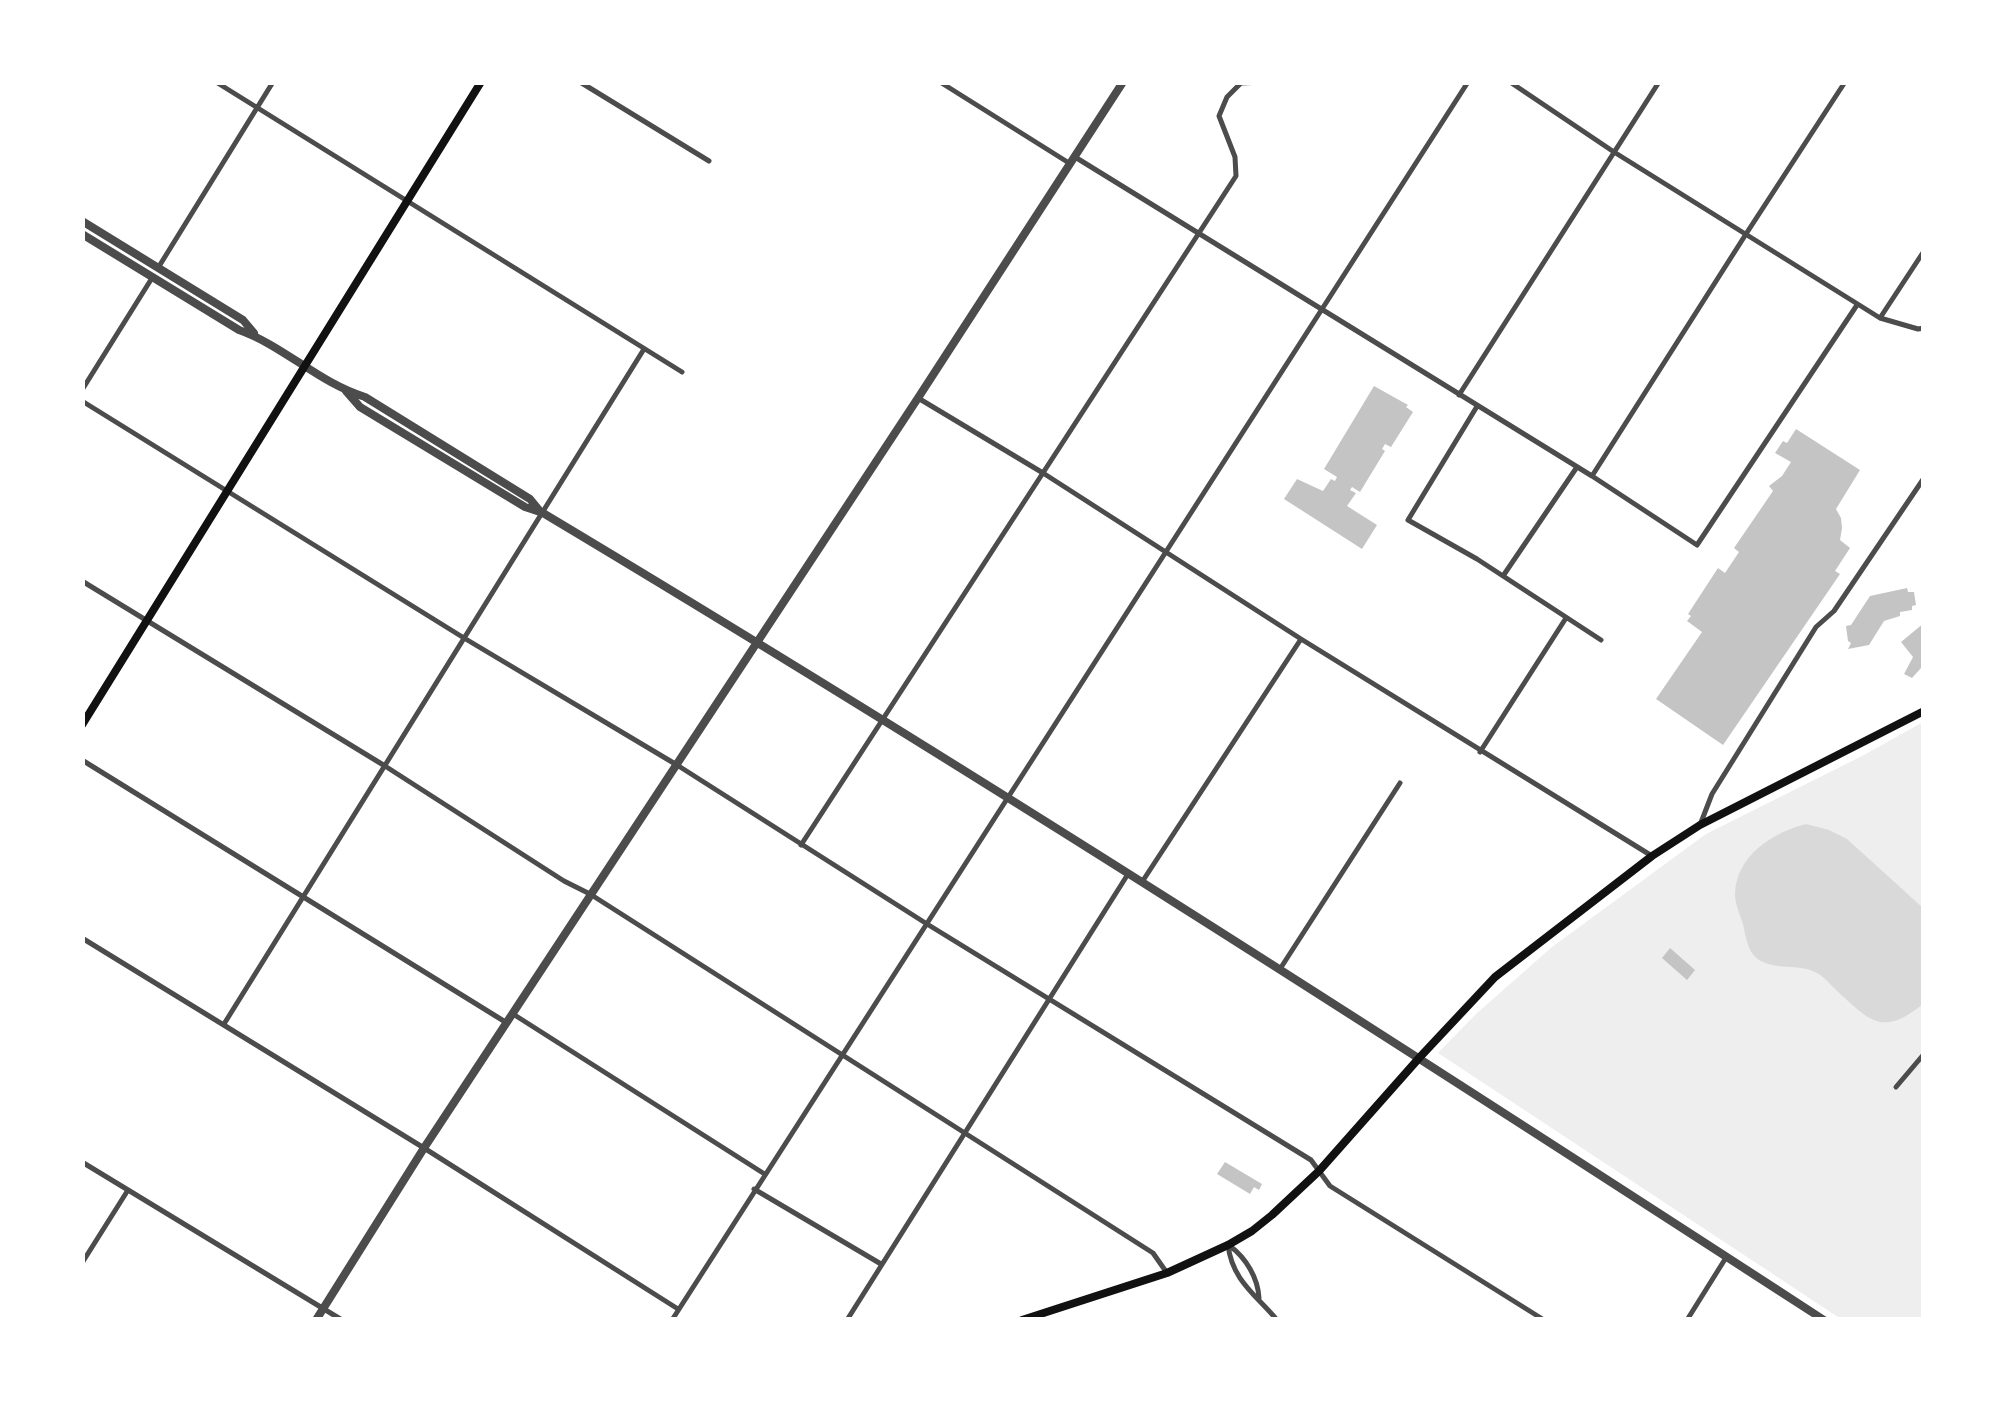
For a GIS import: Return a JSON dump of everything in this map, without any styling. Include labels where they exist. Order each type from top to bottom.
[{"type":"main road","points":[[82,725],[481,82]]},
{"type":"main road","points":[[1022,1320],[1166,1272],[1228,1245],[1272,1215],[1319,1171],[1496,977],[1652,856],[1700,824],[1924,711]]},
{"type":"street","points":[[216,82],[682,372]]},
{"type":"street","points":[[82,390],[273,82]]},
{"type":"street","points":[[580,82],[709,161]]},
{"type":"street","points":[[940,82],[1199,232],[1696,545],[1857,304]]},
{"type":"street","points":[[316,1320],[424,1148],[678,766],[1122,82]]},
{"type":"street","points":[[801,845],[1236,176],[1235,158],[1219,116],[1228,97],[1241,83],[1263,82]]},
{"type":"street","points":[[672,1320],[1468,82]]},
{"type":"street","points":[[1510,82],[1614,152],[1880,318],[1924,328]]},
{"type":"street","points":[[1458,395],[1659,82]]},
{"type":"street","points":[[1592,476],[1846,82]]},
{"type":"street","points":[[82,221],[243,320],[257,336]]},
{"type":"street","points":[[82,234],[239,330],[257,336],[346,391],[382,407],[530,500],[542,513],[882,718],[1420,1057],[1824,1320]]},
{"type":"street","points":[[1880,318],[1924,250]]},
{"type":"street","points":[[224,1024],[644,349]]},
{"type":"street","points":[[1458,395],[1476,408],[1408,520],[1601,640]]},
{"type":"street","points":[[918,398],[1652,856]]},
{"type":"street","points":[[82,401],[1311,1160],[1330,1186],[1544,1320]]},
{"type":"street","points":[[1503,576],[1577,468]]},
{"type":"street","points":[[1700,824],[1712,794],[1816,627],[1834,611],[1924,478]]},
{"type":"street","points":[[82,581],[590,894],[841,1054],[1153,1253],[1166,1272]]},
{"type":"street","points":[[1480,752],[1566,618]]},
{"type":"street","points":[[1142,882],[1301,639]]},
{"type":"street","points":[[82,760],[506,1023]]},
{"type":"street","points":[[1280,969],[1400,783]]},
{"type":"street","points":[[847,1320],[1128,873]]},
{"type":"street","points":[[82,938],[678,1309]]},
{"type":"street","points":[[512,1014],[764,1174]]},
{"type":"street","points":[[1896,1087],[1924,1054]]},
{"type":"street","points":[[82,1162],[342,1320]]},
{"type":"street","points":[[754,1189],[882,1265]]},
{"type":"street","points":[[82,1263],[128,1190]]},
{"type":"street","points":[[1228,1245],[1241,1254],[1258,1285],[1259,1298]]},
{"type":"street","points":[[1228,1245],[1230,1261],[1250,1294],[1259,1298],[1277,1320]]},
{"type":"street","points":[[1687,1320],[1726,1256]]},
{"type":"shaded area","points":[[1923,722],[1923,1319],[1841,1319],[1438,1053],[1552,947],[1706,834]]},
{"type":"shaded area","points":[[1806,824],[1847,839],[1923,908],[1923,1004],[1909,1014],[1896,1020],[1876,1021],[1817,973],[1765,963],[1750,950],[1735,898],[1742,868],[1769,840]]},
{"type":"building","points":[[1374,386],[1408,405],[1413,412],[1391,447],[1385,444],[1385,451],[1360,492],[1352,487],[1350,490],[1356,493],[1347,506],[1377,525],[1362,549],[1284,499],[1297,479],[1323,491],[1331,479],[1335,481],[1337,477],[1324,469]]},
{"type":"building","points":[[1796,429],[1860,470],[1836,509],[1841,518],[1840,540],[1850,548],[1835,571],[1840,574],[1723,745],[1656,699],[1702,632],[1687,621],[1691,616],[1688,614],[1718,568],[1725,573],[1739,552],[1734,548],[1773,491],[1769,486],[1791,462],[1775,453]]},
{"type":"building","points":[[1907,588],[1914,592],[1916,605],[1912,610],[1884,621],[1869,645],[1848,649],[1851,643],[1846,626],[1851,625],[1870,596]]},
{"type":"building","points":[[1924,623],[1924,672],[1921,668],[1912,678],[1904,674],[1913,657],[1901,642]]},
{"type":"building","points":[[1670,948],[1695,970],[1687,980],[1662,958]]},
{"type":"building","points":[[1225,1162],[1262,1184],[1259,1190],[1254,1187],[1250,1194],[1217,1174]]}]
